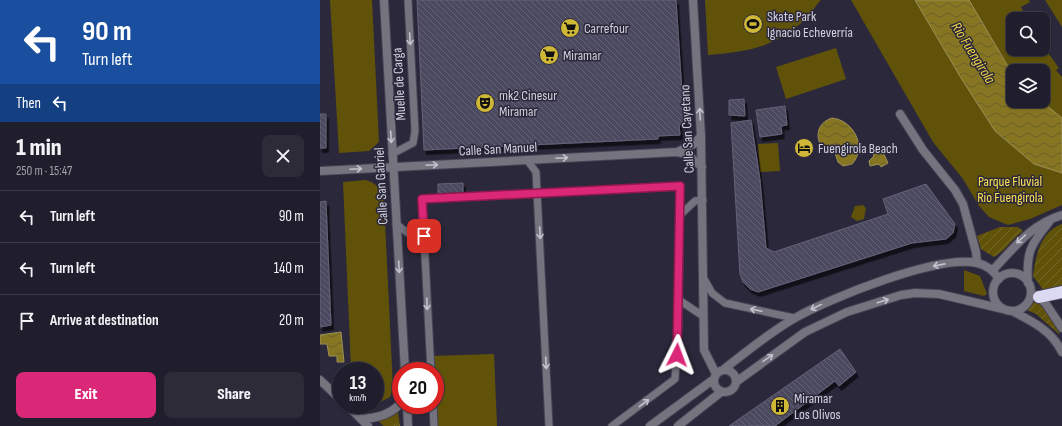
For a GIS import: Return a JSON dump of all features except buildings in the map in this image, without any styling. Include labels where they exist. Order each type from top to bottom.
[{"type":"highway","points":[[1033,290],[1062,292]]},
{"type":"street","name":"Calle San Gabriel","points":[[384,0],[404,362]]},
{"type":"street","name":"Calle San Cayetano","points":[[693,0],[702,167],[704,350],[715,376]]},
{"type":"street","points":[[900,114],[923,150],[955,190],[963,204],[976,252],[977,263]]},
{"type":"street","name":"Calle San Manuel","points":[[677,152],[694,144],[701,136]]},
{"type":"street","name":"Calle San Manuel","points":[[320,171],[677,152],[688,155],[702,167]]},
{"type":"street","points":[[993,270],[1012,247],[1030,231],[1062,214]]},
{"type":"street","points":[[1012,311],[1024,307],[1028,303],[1033,290],[1027,261],[1035,239],[1054,217]]},
{"type":"street","points":[[650,426],[794,318],[819,305],[895,277],[954,262],[977,263],[993,270],[999,279]]},
{"type":"street","points":[[1003,309],[995,301],[993,289],[999,279],[1004,275],[1015,274],[1025,279],[1057,319],[1062,328]]},
{"type":"street","points":[[678,426],[721,392],[732,390],[736,382],[805,332],[847,312],[901,295],[915,293],[939,294],[1012,311],[1043,329],[1057,341],[1062,352]]},
{"type":"street","points":[[724,370],[732,373],[736,382]]},
{"type":"street","points":[[715,376],[716,388],[721,392]]},
{"type":"street","points":[[320,380],[332,391]]},
{"type":"street","points":[[361,419],[377,418],[392,411]]},
{"type":"street","points":[[356,414],[368,426]]},
{"type":"street","points":[[407,414],[408,426]]},
{"type":"lane","name":"Muelle de Carga","points":[[392,154],[413,142],[415,131],[408,0]]},
{"type":"lane","points":[[527,160],[536,172],[538,194],[549,426]]},
{"type":"lane","points":[[429,362],[422,199],[680,186],[675,379],[612,426]]},
{"type":"lane","points":[[680,215],[695,201],[703,200]]},
{"type":"lane","points":[[396,224],[424,245]]},
{"type":"lane","points":[[704,277],[712,293],[725,302],[794,318]]},
{"type":"lane","points":[[678,300],[703,316]]},
{"type":"lane","points":[[433,414],[434,426]]},
{"type":"green space","points":[[330,0],[372,0],[379,142],[369,151],[339,153]]},
{"type":"green space","name":"Skate Park Ignacio Echeverría","points":[[705,0],[821,0],[808,17],[773,42],[737,52],[708,55]]},
{"type":"green space","name":"Parque Fluvial Rio Fuengirola","points":[[851,0],[915,0],[961,78],[995,131],[1034,164],[1062,173],[1062,205],[1030,219],[1008,225],[989,217],[979,206],[963,179],[933,142]]},
{"type":"green space","points":[[969,0],[1029,0],[1030,2],[1021,7],[1024,12],[1006,12],[1006,56],[1050,56],[1059,68],[1056,70],[1062,77],[1062,118],[1050,108],[1050,64],[1007,64]]},
{"type":"green space","points":[[1045,0],[1062,0],[1062,27]]},
{"type":"green space","points":[[836,48],[846,79],[786,99],[776,67]]},
{"type":"green space","points":[[778,143],[780,171],[760,172],[758,144]]},
{"type":"green space","points":[[365,180],[373,183],[378,187],[384,201],[392,391],[390,397],[384,400],[384,362],[351,362],[343,182]]},
{"type":"green space","points":[[863,205],[866,208],[864,219],[857,221],[851,217],[855,206]]},
{"type":"green space","points":[[1062,224],[1062,286],[1044,291],[1033,276],[1038,252],[1044,238]]},
{"type":"green space","points":[[1000,227],[1018,227],[1023,231],[1002,252],[994,257],[981,249],[977,236]]},
{"type":"green space","points":[[964,270],[980,276],[987,294],[984,296],[964,291]]},
{"type":"green space","points":[[1034,298],[1052,318],[1060,335],[1036,314],[1027,310]]},
{"type":"green space","points":[[494,354],[497,426],[436,426],[436,414],[444,414],[444,362],[432,362],[432,356]]},
{"type":"green space","points":[[393,414],[398,414],[400,426],[384,426],[377,420]]},
{"type":"water","name":"Rio Fuengirola","points":[[915,0],[969,0],[1007,64],[1006,108],[1050,108],[1062,118],[1062,173],[1034,164],[995,131],[961,78]]},
{"type":"water","points":[[832,118],[840,120],[846,124],[856,135],[859,150],[857,157],[852,164],[843,166],[838,162],[834,150],[820,144],[818,132],[824,122]]},
{"type":"water","points":[[880,146],[888,163],[881,167],[879,164],[870,166],[869,161],[874,156],[872,151]]},
{"type":"water","points":[[341,332],[344,362],[337,362],[337,356],[329,356],[327,344],[320,344],[320,335]]},
{"type":"place","name":"Skate Park Ignacio Echeverría","points":[[753,24]]},
{"type":"place","name":"Carrefour","points":[[570,28]]},
{"type":"place","name":"Miramar","points":[[549,55]]},
{"type":"place","name":"mk2 Cinesur Miramar","points":[[485,103]]},
{"type":"place","name":"Fuengirola Beach","points":[[804,148]]},
{"type":"place","name":"Miramar Los Olivos","points":[[780,406]]},
{"type":"route","points":[[424,236],[422,199],[680,186],[677,355]]}]
